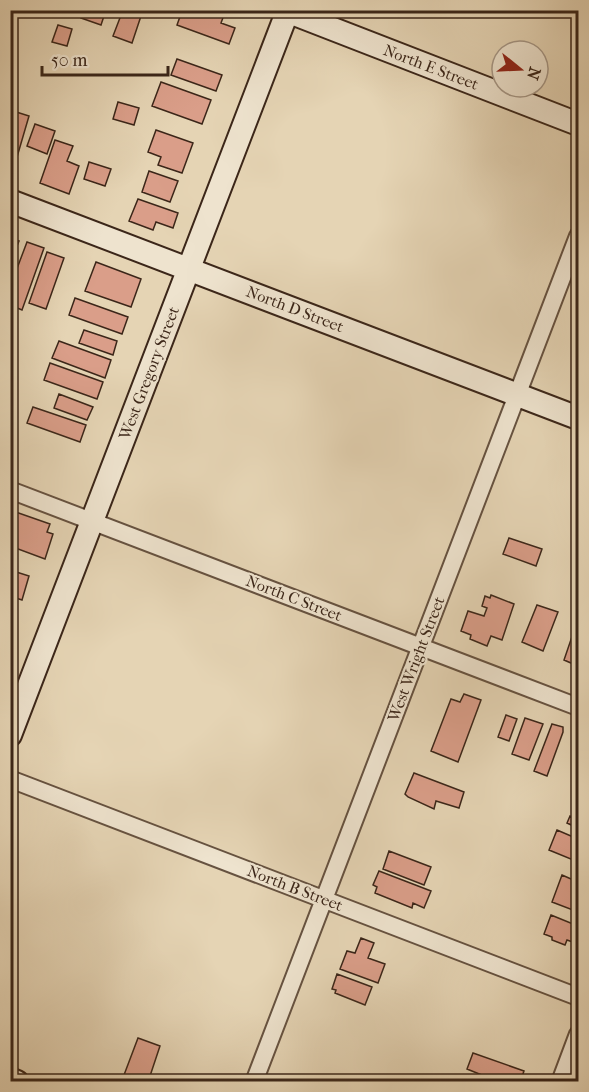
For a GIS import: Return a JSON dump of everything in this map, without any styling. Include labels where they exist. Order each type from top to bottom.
[{"type":"street","name":"North E Street","points":[[287,11],[579,124]]},
{"type":"street","name":"West Gregory Street","points":[[10,735],[287,11]]},
{"type":"street","name":"North D Street","points":[[10,201],[579,417]]},
{"type":"street","name":"West Wright Street","points":[[254,1082],[579,236]]},
{"type":"street","name":"North C Street","points":[[10,490],[579,707]]},
{"type":"street","name":"North B Street","points":[[10,779],[579,997]]},
{"type":"street","points":[[560,1082],[579,1034]]},
{"type":"street","points":[[10,1079],[16,1082]]},
{"type":"building","points":[[84,10],[106,10],[101,25],[81,18]]},
{"type":"building","points":[[123,10],[143,10],[132,43],[113,36]]},
{"type":"building","points":[[190,10],[210,10],[224,15],[221,23],[235,28],[229,44],[177,25],[182,11],[189,13]]},
{"type":"building","points":[[58,25],[72,29],[67,46],[52,42]]},
{"type":"building","points":[[177,59],[222,75],[216,91],[171,75]]},
{"type":"building","points":[[161,82],[211,100],[202,124],[152,106]]},
{"type":"building","points":[[118,102],[139,108],[134,125],[113,119]]},
{"type":"building","points":[[10,110],[29,116],[17,157],[10,155]]},
{"type":"building","points":[[35,124],[55,131],[47,154],[27,146]]},
{"type":"building","points":[[156,130],[193,143],[182,173],[158,165],[161,157],[148,152]]},
{"type":"building","points":[[55,140],[73,146],[67,161],[79,166],[69,194],[40,183]]},
{"type":"building","points":[[89,162],[111,169],[105,186],[84,179]]},
{"type":"building","points":[[149,171],[178,181],[170,202],[142,192]]},
{"type":"building","points":[[138,199],[178,213],[173,228],[156,222],[153,230],[129,221]]},
{"type":"building","points":[[10,238],[19,241],[10,264]]},
{"type":"building","points":[[27,242],[44,248],[22,310],[10,305],[10,287]]},
{"type":"building","points":[[47,252],[64,258],[46,309],[29,303]]},
{"type":"building","points":[[96,262],[141,279],[131,307],[85,291]]},
{"type":"building","points":[[75,298],[128,317],[122,334],[69,315]]},
{"type":"building","points":[[84,330],[117,341],[113,355],[79,343]]},
{"type":"building","points":[[59,341],[111,360],[105,378],[52,358]]},
{"type":"building","points":[[50,363],[103,382],[97,399],[44,380]]},
{"type":"building","points":[[59,394],[93,407],[87,420],[54,408]]},
{"type":"building","points":[[33,407],[86,425],[80,442],[27,423]]},
{"type":"building","points":[[10,510],[50,524],[47,532],[53,534],[45,559],[10,546]]},
{"type":"building","points":[[509,538],[542,549],[536,566],[503,554]]},
{"type":"building","points":[[10,570],[29,576],[22,600],[10,596]]},
{"type":"building","points":[[491,595],[514,604],[502,640],[491,636],[487,646],[470,639],[471,635],[461,631],[468,611],[484,616],[487,608],[482,606],[485,596],[490,598]]},
{"type":"building","points":[[537,605],[558,612],[543,651],[522,642]]},
{"type":"building","points":[[578,619],[578,666],[564,660]]},
{"type":"building","points":[[464,694],[481,700],[458,762],[431,751],[451,699],[460,702]]},
{"type":"building","points":[[506,715],[517,719],[509,741],[498,737]]},
{"type":"building","points":[[525,718],[543,724],[529,760],[512,754]]},
{"type":"building","points":[[552,724],[563,727],[563,732],[547,776],[534,771]]},
{"type":"building","points":[[414,773],[464,792],[459,808],[436,801],[434,809],[408,797],[405,794]]},
{"type":"building","points":[[578,803],[578,828],[567,823]]},
{"type":"building","points":[[557,830],[578,839],[578,862],[549,850]]},
{"type":"building","points":[[389,851],[431,867],[424,885],[383,869]]},
{"type":"building","points":[[379,871],[431,891],[424,908],[413,903],[412,908],[375,893],[377,887],[373,885]]},
{"type":"building","points":[[562,875],[578,882],[578,912],[552,902]]},
{"type":"building","points":[[551,915],[578,926],[578,944],[567,940],[565,945],[544,934]]},
{"type":"building","points":[[361,938],[374,943],[368,958],[385,964],[378,983],[340,969],[347,951],[355,953]]},
{"type":"building","points":[[337,974],[372,987],[365,1005],[335,993],[336,990],[332,989]]},
{"type":"building","points":[[138,1038],[160,1046],[148,1082],[124,1075]]},
{"type":"building","points":[[473,1053],[524,1071],[520,1082],[499,1082],[467,1069]]}]
